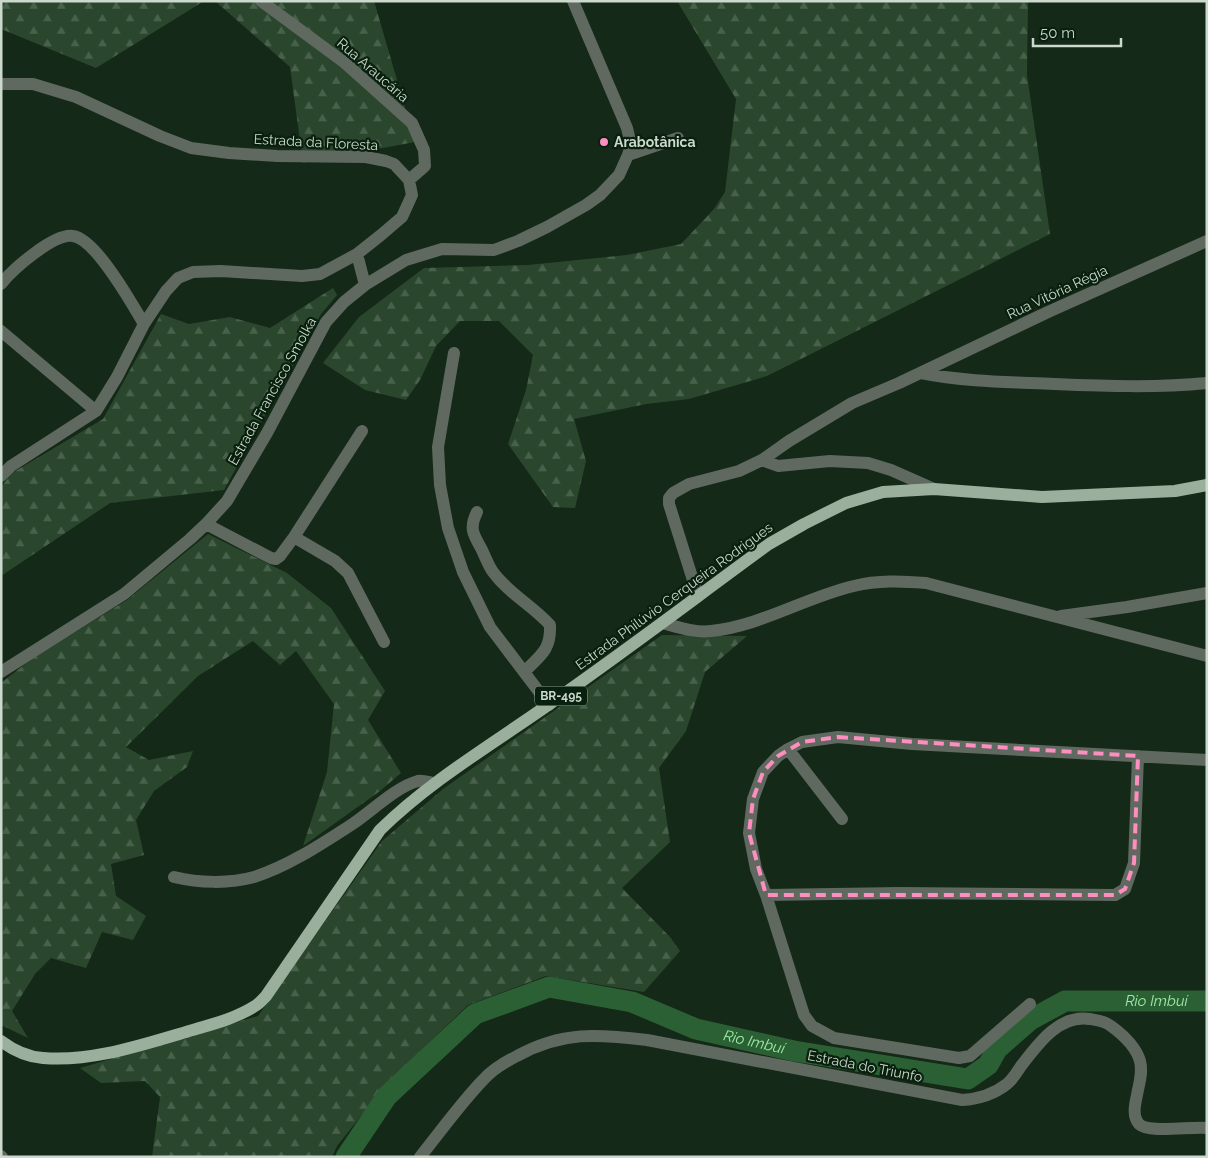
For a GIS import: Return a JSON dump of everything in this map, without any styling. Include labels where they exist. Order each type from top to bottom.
[{"type":"main road","name":"Estrada Philúvio Cerqueira Rodrigues","points":[[1,1041],[9,1047],[42,1058],[66,1058],[102,1054],[204,1026],[256,1006],[266,996],[380,830],[399,811],[433,783],[549,705],[769,544],[846,503],[883,492],[934,489],[1042,498],[1175,491],[1207,486]]},
{"type":"street","name":"Rua Araucária","points":[[262,1],[345,63],[412,124],[424,150],[425,166],[409,180]]},
{"type":"street","name":"Estrada Francisco Smolka","points":[[1,672],[124,594],[206,524],[227,501],[268,433],[326,322],[344,302],[365,285],[406,260],[442,249],[494,250],[518,241],[547,227],[600,195],[619,175],[628,155],[630,145],[627,128],[573,1]]},
{"type":"street","name":"Estrada da Floresta","points":[[1,84],[33,84],[76,97],[160,136],[191,148],[277,156],[366,157],[394,164],[409,180]]},
{"type":"street","points":[[628,155],[678,138]]},
{"type":"street","points":[[1,476],[11,466],[96,411],[117,377],[144,324],[166,290],[178,278],[194,272],[250,272],[302,276],[320,274],[357,254],[402,217],[412,195],[409,180]]},
{"type":"street","points":[[1,284],[12,271],[35,252],[66,236],[75,236],[103,260],[144,324]]},
{"type":"street","name":"Rua Vitória Régia","points":[[698,596],[668,504],[669,498],[673,493],[689,484],[739,471],[762,460],[852,403],[1207,241]]},
{"type":"street","points":[[357,254],[365,285]]},
{"type":"street","points":[[1,332],[96,411]]},
{"type":"street","points":[[454,353],[438,447],[440,486],[448,528],[463,572],[490,627],[549,705]]},
{"type":"street","points":[[921,372],[946,378],[983,381],[1173,386],[1207,383]]},
{"type":"street","points":[[206,524],[270,558],[276,559],[294,537],[362,431]]},
{"type":"street","points":[[762,460],[778,466],[830,461],[868,463],[891,470],[934,489]]},
{"type":"street","points":[[477,512],[472,522],[472,533],[494,572],[550,625],[550,639],[545,652],[524,672]]},
{"type":"street","points":[[294,537],[335,561],[348,573],[384,642]]},
{"type":"street","points":[[662,623],[695,631],[711,631],[741,625],[853,586],[900,581],[926,583],[1207,656]]},
{"type":"street","points":[[1054,617],[1207,593]]},
{"type":"street","points":[[1030,1004],[970,1056],[959,1058],[834,1038],[812,1026],[804,1015],[756,869],[750,833],[753,799],[763,772],[778,756],[802,742],[838,737],[912,744],[1207,760]]},
{"type":"street","points":[[788,749],[842,819]]},
{"type":"street","points":[[766,895],[900,893],[1115,895],[1125,889],[1134,863],[1138,756]]},
{"type":"street","points":[[174,877],[189,881],[228,881],[253,877],[298,857],[354,823],[405,787],[420,780],[433,783]]},
{"type":"street","name":"Estrada do Triunfo","points":[[420,1157],[484,1078],[504,1063],[528,1050],[551,1040],[577,1036],[606,1035],[647,1040],[962,1100],[980,1099],[1003,1087],[1049,1032],[1075,1019],[1086,1018],[1109,1024],[1122,1034],[1135,1051],[1140,1061],[1142,1075],[1135,1105],[1135,1116],[1139,1124],[1151,1129],[1207,1128]]},
{"type":"highlighted area","points":[[838,737],[1138,756],[1134,863],[1125,889],[1115,895],[766,895],[749,833],[753,799],[763,772],[778,756],[802,742]]},
{"type":"green space","points":[[1,1],[204,1],[96,68],[1,29]]},
{"type":"green space","points":[[215,1],[374,1],[415,142],[303,163],[290,67]]},
{"type":"green space","points":[[677,1],[1028,1],[1027,75],[1050,234],[767,376],[689,399],[646,404],[574,419],[586,461],[575,508],[553,507],[508,444],[526,390],[533,355],[499,321],[460,321],[436,346],[420,380],[406,400],[365,390],[323,363],[359,317],[424,268],[528,265],[627,255],[681,244],[714,209],[725,192],[736,99]]},
{"type":"green space","points":[[333,288],[337,295],[321,314],[224,490],[110,503],[1,576],[1,487],[12,473],[103,419],[161,314],[189,324],[230,317],[270,328]]},
{"type":"green space","points":[[208,534],[287,573],[331,608],[385,691],[368,720],[401,773],[380,791],[303,846],[327,772],[334,704],[296,651],[280,665],[253,641],[198,676],[126,747],[149,760],[193,751],[187,767],[154,791],[136,820],[144,855],[111,864],[116,896],[146,916],[133,940],[102,932],[86,968],[51,958],[35,974],[12,1011],[28,1038],[1,1025],[1,683],[29,661],[127,600]]},
{"type":"green space","points":[[662,635],[747,636],[705,672],[686,731],[659,768],[670,842],[622,888],[670,937],[680,951],[644,992],[546,976],[468,1005],[388,1082],[337,1146],[332,1157],[152,1157],[160,1097],[145,1081],[101,1083],[80,1068],[258,1016],[382,841],[443,789]]},
{"type":"waterway","name":"Rio Imbuí","points":[[346,1157],[387,1096],[475,1014],[549,987],[632,1002],[696,1029],[794,1051],[968,1079],[988,1065],[997,1049],[1030,1020],[1065,1001],[1207,1001]]},
{"type":"place","name":"Arabotânica","points":[[604,142]]}]
